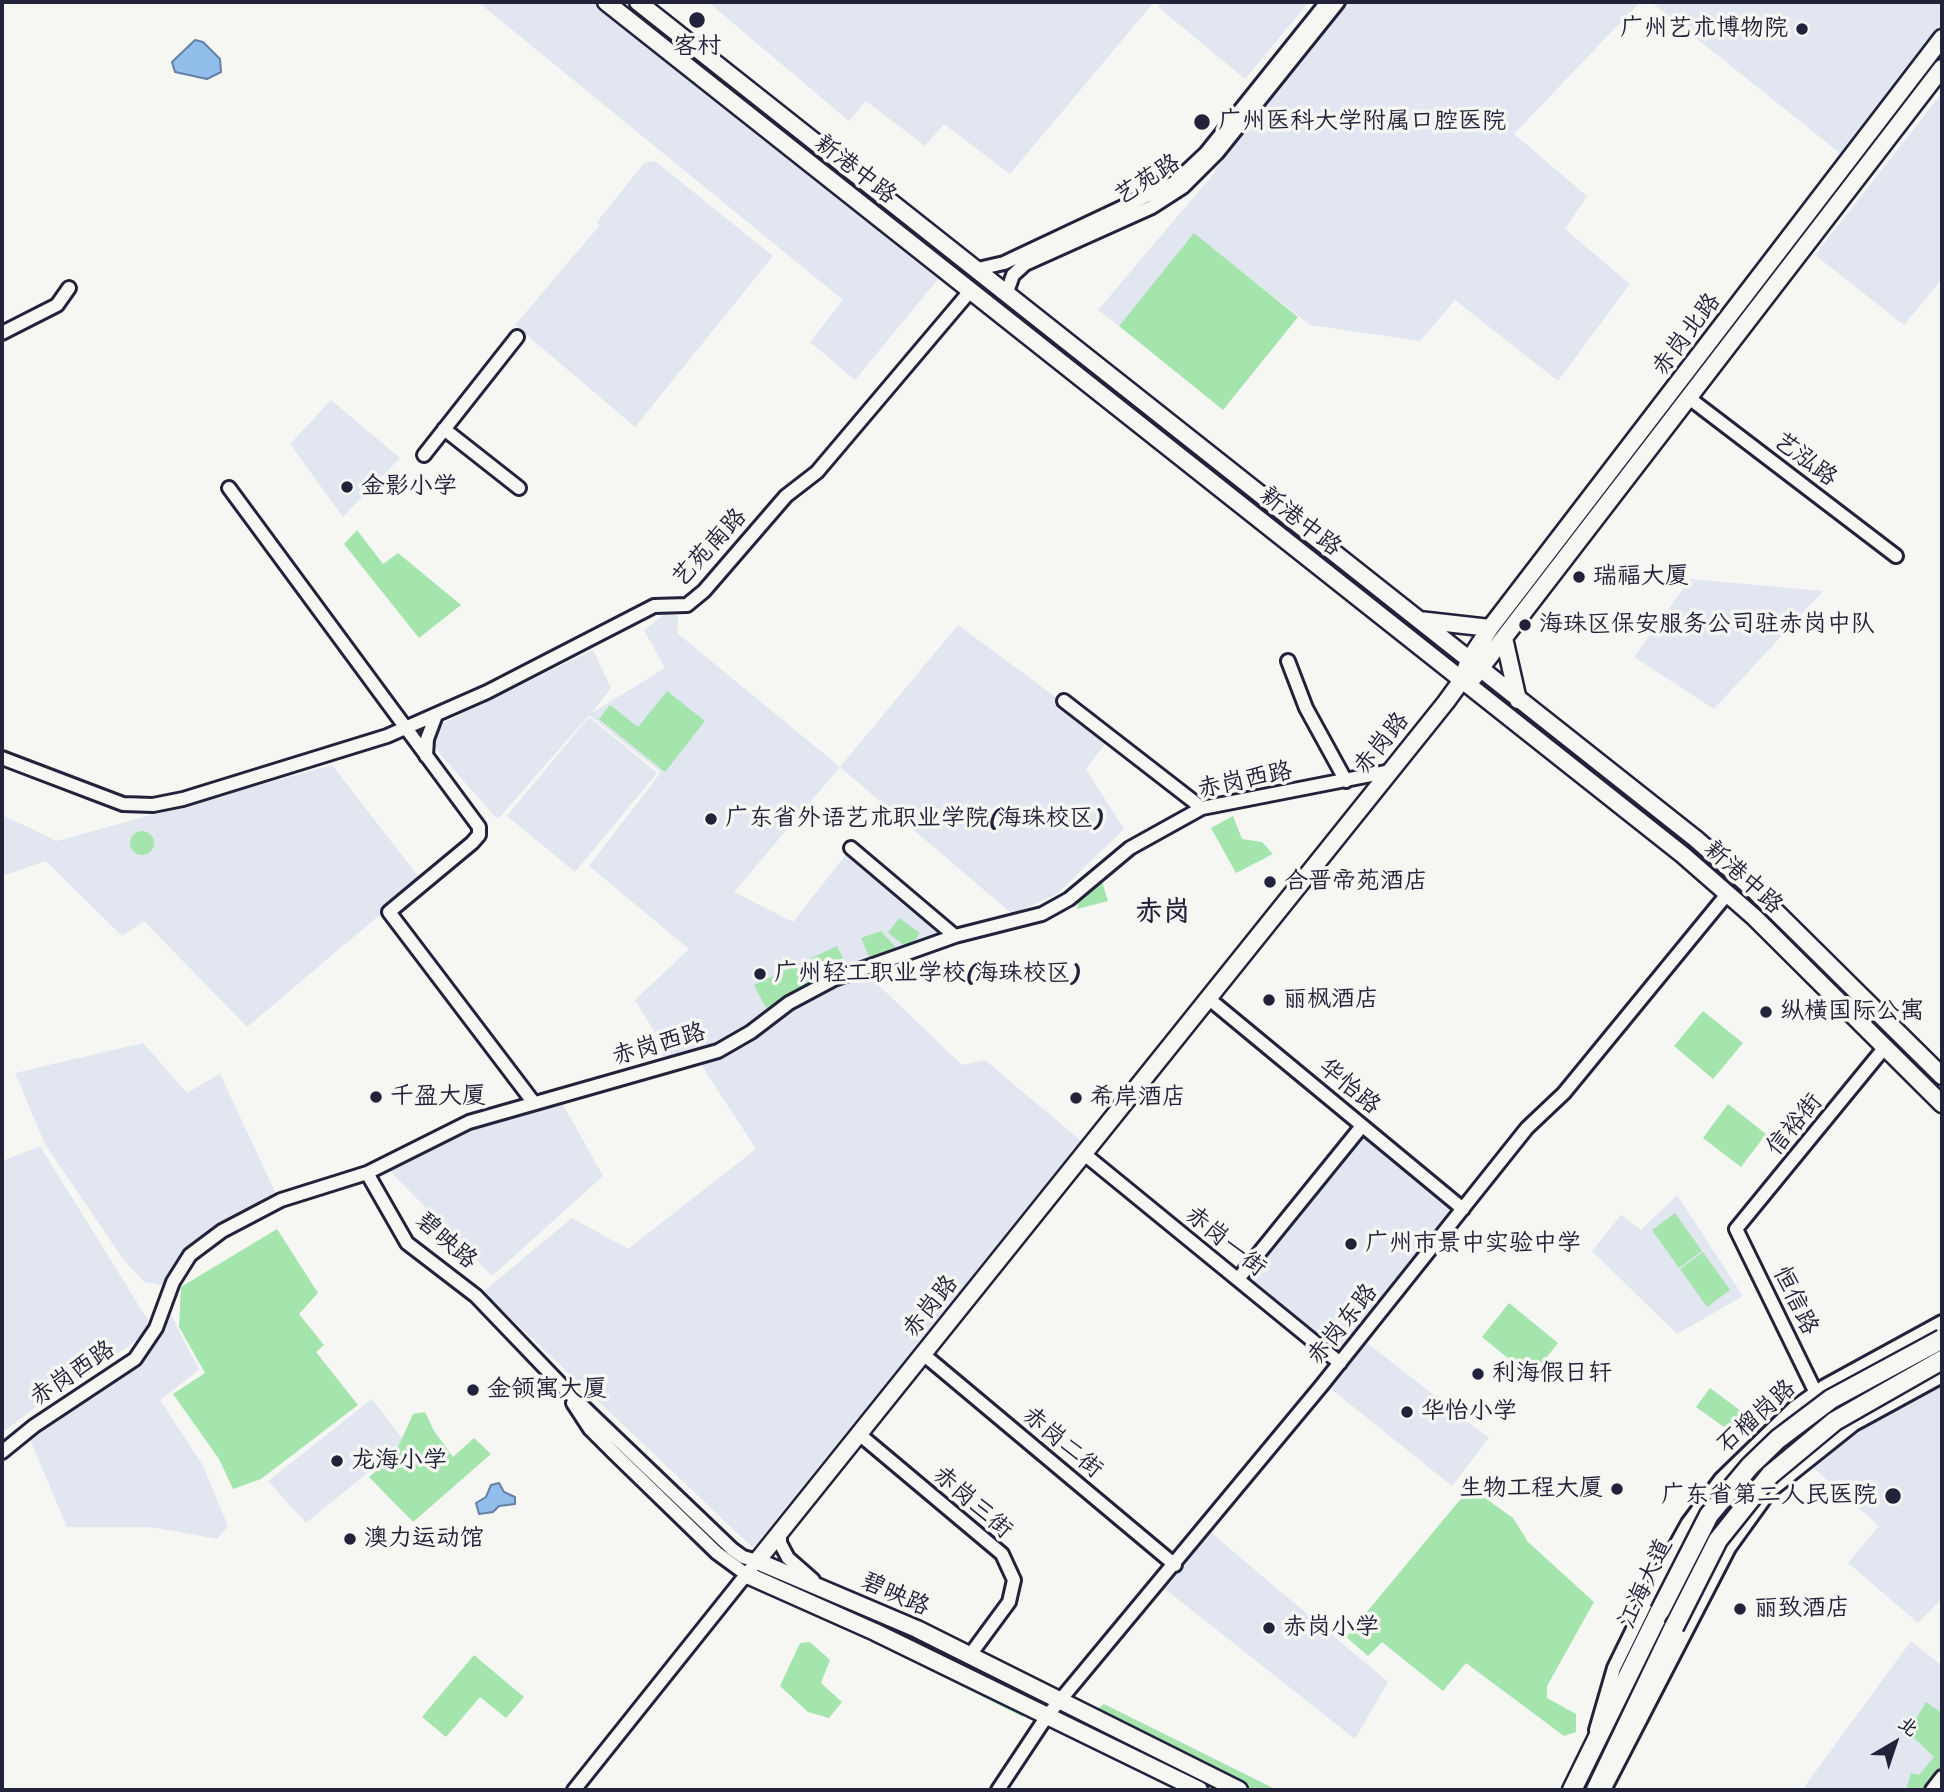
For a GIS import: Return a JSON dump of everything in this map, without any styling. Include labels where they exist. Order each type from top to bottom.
[{"type":"highway","name":"江海大道","points":[[1572,1790],[1709,1515],[1760,1457],[1831,1399],[1936,1334]]},
{"type":"highway","name":"江海大道","points":[[1596,1790],[1718,1540],[1770,1475],[1835,1421],[1942,1360]]},
{"type":"main road","name":"新港中路","points":[[606,2],[1728,893],[1942,1104]]},
{"type":"main road","name":"新港中路","points":[[638,2],[656,7],[978,270],[1661,811],[1741,878],[1942,1076]]},
{"type":"main road","name":"赤岗北路","points":[[1474,665],[1490,628],[1942,38]]},
{"type":"main road","name":"赤岗北路","points":[[1474,665],[1504,638],[1942,68]]},
{"type":"main road","points":[[1419,620],[1490,628]]},
{"type":"main road","points":[[1504,638],[1518,700]]},
{"type":"main road","name":"赤岗路","points":[[1325,853],[1354,825],[1465,682],[1474,665]]},
{"type":"main road","name":"赤岗路","points":[[757,1561],[1465,682]]},
{"type":"main road","points":[[1728,893],[1741,878]]},
{"type":"main road","points":[[1754,917],[1767,903]]},
{"type":"main road","name":"碧映路","points":[[757,1561],[970,1655],[1239,1790]]},
{"type":"main road","name":"碧映路","points":[[747,1574],[822,1607],[1199,1790]]},
{"type":"street","name":"艺苑路","points":[[978,270],[989,269],[1016,258],[1174,183],[1206,153],[1327,2]]},
{"type":"street","name":"艺苑路","points":[[1006,292],[1013,275],[1025,264],[1152,207],[1183,187],[1217,153],[1338,2]]},
{"type":"street","points":[[2,333],[57,305],[69,288]]},
{"type":"street","name":"艺苑南路","points":[[2,758],[123,804],[153,805],[201,794],[405,729],[654,606],[684,606],[694,601],[786,496],[817,472],[971,290]]},
{"type":"street","points":[[424,455],[517,337]]},
{"type":"street","name":"艺泓路","points":[[1689,398],[1896,556]]},
{"type":"street","points":[[444,429],[519,488]]},
{"type":"street","points":[[229,488],[479,827],[479,835],[389,912],[534,1103]]},
{"type":"street","points":[[1287,661],[1306,708],[1346,780]]},
{"type":"street","points":[[1064,701],[1202,808]]},
{"type":"street","points":[[426,756],[427,739],[436,715]]},
{"type":"street","name":"赤岗西路","points":[[2,1452],[34,1426],[135,1359],[156,1328],[181,1265],[201,1246],[281,1200],[367,1173],[434,1137],[534,1103],[718,1051],[813,989],[955,936],[1054,909],[1130,848],[1202,808],[1391,771]]},
{"type":"street","points":[[851,848],[955,936]]},
{"type":"street","name":"赤岗东路","points":[[998,1790],[1047,1716],[1340,1363],[1527,1128],[1564,1093],[1728,893]]},
{"type":"street","name":"华怡路","points":[[1208,998],[1462,1209]]},
{"type":"street","name":"信裕街","points":[[1736,1228],[1885,1047]]},
{"type":"street","points":[[1238,1279],[1362,1126]]},
{"type":"street","name":"赤岗一街","points":[[1083,1153],[1340,1363]]},
{"type":"street","name":"碧映路","points":[[367,1173],[407,1243],[476,1296],[569,1393],[732,1549],[743,1558],[757,1561]]},
{"type":"street","name":"恒信路","points":[[1736,1228],[1816,1392]]},
{"type":"street","name":"石榴岗路","points":[[1591,1751],[1602,1700],[1614,1668],[1688,1523],[1721,1479],[1751,1447],[1816,1392],[1868,1362],[1936,1334],[1942,1321]]},
{"type":"street","points":[[1936,1334],[1925,1336],[1924,1350],[1931,1360],[1942,1366]]},
{"type":"street","name":"赤岗二街","points":[[923,1354],[1175,1565]]},
{"type":"street","points":[[1868,1362],[1890,1373],[1897,1381],[1894,1402]]},
{"type":"street","points":[[1604,1790],[1729,1548],[1763,1500],[1813,1453],[1854,1424],[1942,1376]]},
{"type":"street","name":"碧映路","points":[[569,1393],[590,1429],[717,1553],[747,1574]]},
{"type":"street","name":"赤岗三街","points":[[859,1434],[1002,1554],[1014,1580],[1009,1602],[970,1655]]},
{"type":"street","points":[[780,1532],[780,1543],[788,1558],[824,1589]]},
{"type":"street","name":"赤岗路","points":[[574,1790],[757,1561]]},
{"type":"street","points":[[1932,1790],[1942,1777]]},
{"type":"shaded area","points":[[478,2],[600,2],[942,274],[855,380],[810,342],[843,300]]},
{"type":"shaded area","points":[[708,2],[1154,2],[1010,174],[944,124],[925,146],[866,101],[849,121]]},
{"type":"shaded area","points":[[1163,2],[1309,2],[1245,79],[1158,7]]},
{"type":"shaded area","points":[[1341,2],[1640,2],[1514,134],[1587,196],[1565,229],[1630,284],[1558,381],[1455,300],[1420,341],[1310,325],[1194,234],[1119,326],[1098,310],[1211,177],[1251,116]]},
{"type":"shaded area","points":[[1651,2],[1942,2],[1942,25],[1841,154]]},
{"type":"shaded area","points":[[1942,93],[1942,279],[1904,325],[1815,255]]},
{"type":"shaded area","points":[[655,161],[773,256],[635,427],[515,325],[600,225],[597,222],[644,163]]},
{"type":"shaded area","name":"金影小学","points":[[331,400],[400,458],[343,517],[290,444]]},
{"type":"shaded area","points":[[1690,579],[1823,591],[1714,709],[1634,657]]},
{"type":"shaded area","points":[[666,613],[678,616],[677,633],[840,767],[734,892],[793,922],[851,848],[953,934],[761,1015],[729,1040],[663,1057],[654,1031],[635,1000],[689,949],[589,866],[661,772],[589,715],[499,818],[495,817],[435,748],[436,732],[441,724],[593,650],[611,688],[592,713],[665,668],[644,630]]},
{"type":"shaded area","points":[[958,625],[1110,737],[1086,769],[1124,829],[1057,894],[1012,914],[840,767]]},
{"type":"shaded area","points":[[589,717],[657,773],[575,872],[507,816]]},
{"type":"shaded area","points":[[332,765],[421,880],[247,1027],[144,921],[122,936],[46,861],[2,876],[2,815],[57,841]]},
{"type":"shaded area","points":[[868,975],[962,1065],[985,1060],[1081,1141],[753,1548],[483,1292],[572,1218],[628,1249],[756,1149],[702,1066],[790,1005]]},
{"type":"shaded area","points":[[143,1043],[187,1093],[220,1074],[275,1192],[187,1250],[161,1285],[144,1282],[123,1259],[45,1144],[15,1073]]},
{"type":"shaded area","points":[[561,1101],[603,1176],[492,1276],[388,1169],[435,1141]]},
{"type":"shaded area","name":"广州市景中实验中学","points":[[1363,1131],[1458,1210],[1339,1359],[1243,1278]]},
{"type":"shaded area","points":[[40,1146],[149,1322],[138,1340],[44,1401],[2,1433],[2,1161]]},
{"type":"shaded area","points":[[1677,1195],[1743,1296],[1677,1334],[1592,1251],[1621,1215],[1641,1230]]},
{"type":"shaded area","points":[[169,1311],[199,1370],[160,1400],[202,1464],[228,1526],[217,1539],[151,1527],[67,1527],[29,1437],[137,1362],[154,1343]]},
{"type":"shaded area","name":"华怡小学","points":[[1362,1339],[1489,1438],[1452,1486],[1326,1385]]},
{"type":"shaded area","name":"广东省第二人民医院","points":[[1942,1383],[1942,1598],[1918,1623],[1848,1563],[1879,1526],[1810,1465],[1883,1416]]},
{"type":"shaded area","name":"龙海小学","points":[[372,1399],[405,1442],[306,1523],[268,1481]]},
{"type":"shaded area","name":"赤岗小学","points":[[1210,1532],[1388,1682],[1355,1739],[1165,1589]]},
{"type":"shaded area","points":[[1911,1641],[1942,1666],[1942,1790],[1802,1790]]},
{"type":"green space","points":[[1194,233],[1298,317],[1223,410],[1119,326]]},
{"type":"green space","points":[[357,530],[383,564],[398,553],[461,605],[419,638],[344,544]]},
{"type":"green space","points":[[667,691],[705,721],[665,772],[599,719],[610,705],[638,727]]},
{"type":"green space","points":[[1233,816],[1242,839],[1262,842],[1273,854],[1236,873],[1211,828]]},
{"type":"green space","points":[[142,831],[153,838],[154,843],[147,854],[142,855],[131,848],[130,843],[137,832]]},
{"type":"green space","points":[[1100,875],[1108,901],[1077,909],[1080,892]]},
{"type":"green space","points":[[899,918],[920,933],[909,949],[888,933]]},
{"type":"green space","points":[[881,931],[899,951],[871,961],[861,938]]},
{"type":"green space","points":[[837,946],[848,969],[766,1008],[754,985]]},
{"type":"green space","points":[[1703,1011],[1743,1043],[1713,1079],[1674,1046]]},
{"type":"green space","points":[[1728,1104],[1766,1134],[1741,1167],[1703,1138]]},
{"type":"green space","points":[[1675,1213],[1702,1251],[1679,1268],[1652,1230]]},
{"type":"green space","points":[[277,1229],[318,1293],[299,1314],[324,1345],[316,1352],[358,1405],[261,1479],[233,1489],[219,1459],[173,1394],[205,1373],[179,1327],[181,1287]]},
{"type":"green space","points":[[1703,1252],[1730,1290],[1707,1307],[1680,1269]]},
{"type":"green space","points":[[1509,1303],[1558,1343],[1531,1377],[1482,1337]]},
{"type":"green space","points":[[1710,1388],[1745,1414],[1731,1432],[1696,1407]]},
{"type":"green space","points":[[425,1412],[434,1431],[453,1457],[474,1438],[491,1454],[413,1522],[369,1477],[394,1456],[413,1414]]},
{"type":"green space","points":[[1478,1493],[1513,1518],[1528,1542],[1594,1602],[1547,1686],[1547,1698],[1576,1714],[1576,1732],[1564,1736],[1466,1663],[1443,1691],[1382,1642],[1368,1656],[1346,1637],[1459,1501],[1465,1495]]},
{"type":"green space","points":[[871,1612],[1029,1688],[1022,1701],[858,1613]]},
{"type":"green space","points":[[810,1642],[830,1660],[821,1683],[842,1702],[829,1718],[808,1712],[780,1686],[800,1643]]},
{"type":"green space","points":[[474,1655],[524,1697],[506,1718],[480,1697],[446,1737],[422,1717]]},
{"type":"green space","points":[[930,1662],[1028,1709],[1023,1717],[927,1669]]},
{"type":"green space","points":[[1926,1702],[1942,1713],[1942,1770],[1927,1790],[1906,1790],[1911,1773],[1919,1775],[1934,1757],[1908,1732]]},
{"type":"green space","points":[[1104,1704],[1277,1790],[1254,1790],[1096,1710]]},
{"type":"green space","points":[[1067,1707],[1233,1790],[1207,1790],[1062,1719]]},
{"type":"water","points":[[195,40],[203,42],[220,59],[221,72],[207,79],[175,72],[172,62]]},
{"type":"water","points":[[499,1483],[504,1492],[515,1497],[515,1504],[499,1506],[493,1512],[479,1514],[476,1503],[486,1497],[491,1485]]},
{"type":"place","name":"客村","points":[[697,20]]},
{"type":"place","name":"广州艺术博物院","points":[[1802,29]]},
{"type":"place","name":"广州医科大学附属口腔医院","points":[[1202,122]]},
{"type":"place","name":"金影小学","points":[[347,487]]},
{"type":"place","name":"瑞福大厦","points":[[1579,577]]},
{"type":"place","name":"海珠区保安服务公司驻赤岗中队","points":[[1525,625]]},
{"type":"place","name":"广东省外语艺术职业学院(海珠校区)","points":[[711,819]]},
{"type":"place","name":"合晋帝苑酒店","points":[[1270,882]]},
{"type":"place","name":"广州轻工职业学校(海珠校区)","points":[[760,974]]},
{"type":"place","name":"丽枫酒店","points":[[1269,1000]]},
{"type":"place","name":"纵横国际公寓","points":[[1766,1012]]},
{"type":"place","name":"千盈大厦","points":[[376,1097]]},
{"type":"place","name":"希岸酒店","points":[[1076,1098]]},
{"type":"place","name":"广州市景中实验中学","points":[[1351,1244]]},
{"type":"place","name":"利海假日轩","points":[[1478,1374]]},
{"type":"place","name":"金领寓大厦","points":[[473,1390]]},
{"type":"place","name":"华怡小学","points":[[1407,1412]]},
{"type":"place","name":"龙海小学","points":[[337,1461]]},
{"type":"place","name":"生物工程大厦","points":[[1617,1489]]},
{"type":"place","name":"广东省第二人民医院","points":[[1893,1496]]},
{"type":"place","name":"澳力运动馆","points":[[350,1539]]},
{"type":"place","name":"丽致酒店","points":[[1740,1609]]},
{"type":"place","name":"赤岗小学","points":[[1269,1628]]},
{"type":"district","name":"赤岗","points":[[1163,913]]}]
